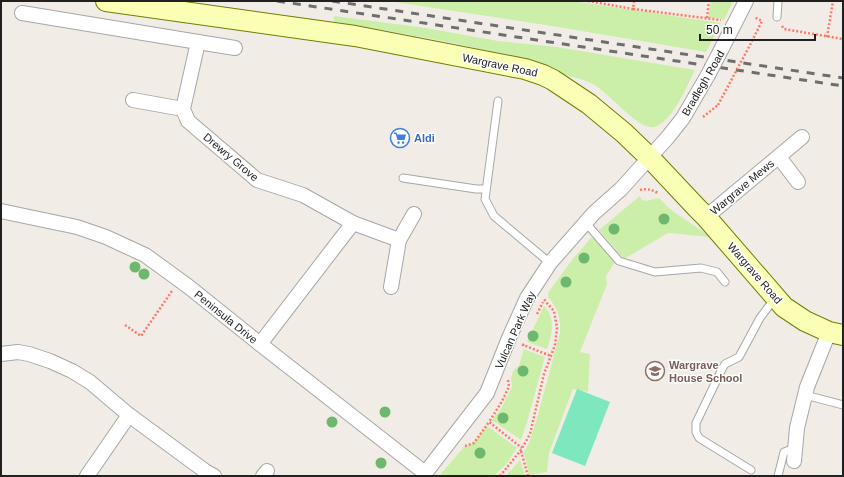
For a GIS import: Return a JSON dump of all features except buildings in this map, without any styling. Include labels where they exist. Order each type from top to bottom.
[{"type":"street","name":"Wargrave Road","points":[[106,1],[356,36],[525,69],[543,75],[553,80],[588,104],[624,133],[650,158],[706,217],[784,307],[800,317],[836,333]]},
{"type":"street","name":"Bradlegh Road","points":[[650,158],[683,118],[708,75],[746,1]]},
{"type":"street","points":[[22,13],[235,48]]},
{"type":"street","points":[[133,100],[183,109],[198,42]]},
{"type":"street","name":"Drewry Grove","points":[[183,109],[188,121],[257,180],[303,195],[353,224],[399,240]]},
{"type":"street","name":"Wargrave Mews","points":[[706,217],[802,137]]},
{"type":"street","name":"Wargrave Mews","points":[[778,157],[798,182]]},
{"type":"street","name":"Vulcan Park Way","points":[[424,474],[487,393],[509,338],[528,298],[550,263],[586,223],[650,158]]},
{"type":"street","name":"Peninsula Drive","points":[[1,211],[77,227],[106,237],[164,268],[424,474]]},
{"type":"street","points":[[391,286],[399,240],[414,214]]},
{"type":"street","points":[[260,344],[353,224]]},
{"type":"street","points":[[794,455],[796,428],[805,395],[836,333]]},
{"type":"street","points":[[1,354],[18,352],[29,354],[50,361],[72,371],[90,382],[129,415],[214,476]]},
{"type":"street","points":[[87,476],[129,415]]},
{"type":"lane","points":[[777,17],[778,1]]},
{"type":"lane","points":[[498,101],[485,198],[494,216],[550,263]]},
{"type":"lane","points":[[403,178],[476,189],[486,189]]},
{"type":"lane","points":[[586,223],[619,261],[655,272],[701,268],[717,272],[725,282]]},
{"type":"lane","points":[[751,470],[699,438],[696,432],[696,423],[725,364],[739,357],[760,318],[776,297]]},
{"type":"lane","points":[[805,395],[843,406]]},
{"type":"lane","points":[[778,476],[784,452],[794,455]]},
{"type":"path","points":[[588,1],[633,9],[718,19]]},
{"type":"path","points":[[633,9],[634,1]]},
{"type":"path","points":[[707,18],[709,1]]},
{"type":"path","points":[[827,37],[833,1]]},
{"type":"path","points":[[703,117],[718,105],[762,21],[752,16]]},
{"type":"path","points":[[777,17],[784,29],[843,39]]},
{"type":"path","points":[[125,325],[141,336],[175,285]]},
{"type":"path","points":[[500,476],[521,449],[530,434],[544,374],[555,346],[557,328],[554,311],[544,298],[537,315]]},
{"type":"path","points":[[520,352],[526,339]]},
{"type":"path","points":[[523,345],[551,356]]},
{"type":"path","points":[[464,447],[474,443],[501,404],[509,387],[507,373]]},
{"type":"path","points":[[489,422],[521,449],[528,476]]},
{"type":"green space","points":[[388,1],[572,1],[721,23],[706,52],[552,26]]},
{"type":"green space","points":[[711,1],[733,1],[724,20],[718,18],[708,18]]},
{"type":"green space","points":[[334,16],[426,28],[498,41],[557,47],[695,70],[678,103],[667,119],[654,127],[648,127],[632,117],[599,88],[584,80],[482,50],[433,39],[334,22]]},
{"type":"green space","points":[[640,196],[641,199],[645,201],[659,198],[671,210],[711,237],[668,233],[624,259],[599,230]]},
{"type":"green space","points":[[592,237],[598,241],[615,262],[606,276],[607,284],[580,352],[590,354],[588,392],[573,389],[549,453],[547,472],[529,475],[524,452],[529,443],[537,418],[560,333],[558,314],[554,305],[548,298],[548,293],[572,260]]},
{"type":"green space","points":[[544,306],[552,321],[547,349],[527,342]]},
{"type":"green space","points":[[524,349],[545,357],[521,440],[492,420],[502,407],[512,387],[511,379],[513,371],[519,365]]},
{"type":"green space","points":[[577,389],[610,402],[585,466],[552,453]]},
{"type":"green space","points":[[487,426],[517,448],[507,463],[494,476],[439,476],[464,447],[474,443]]},
{"type":"green space","points":[[520,460],[525,476],[506,476]]},
{"type":"railway","points":[[277,1],[843,86]]},
{"type":"railway","points":[[332,1],[843,78]]},
{"type":"place","name":"Aldi","points":[[400,138]]},
{"type":"place","name":"Wargrave House School","points":[[655,371]]}]
